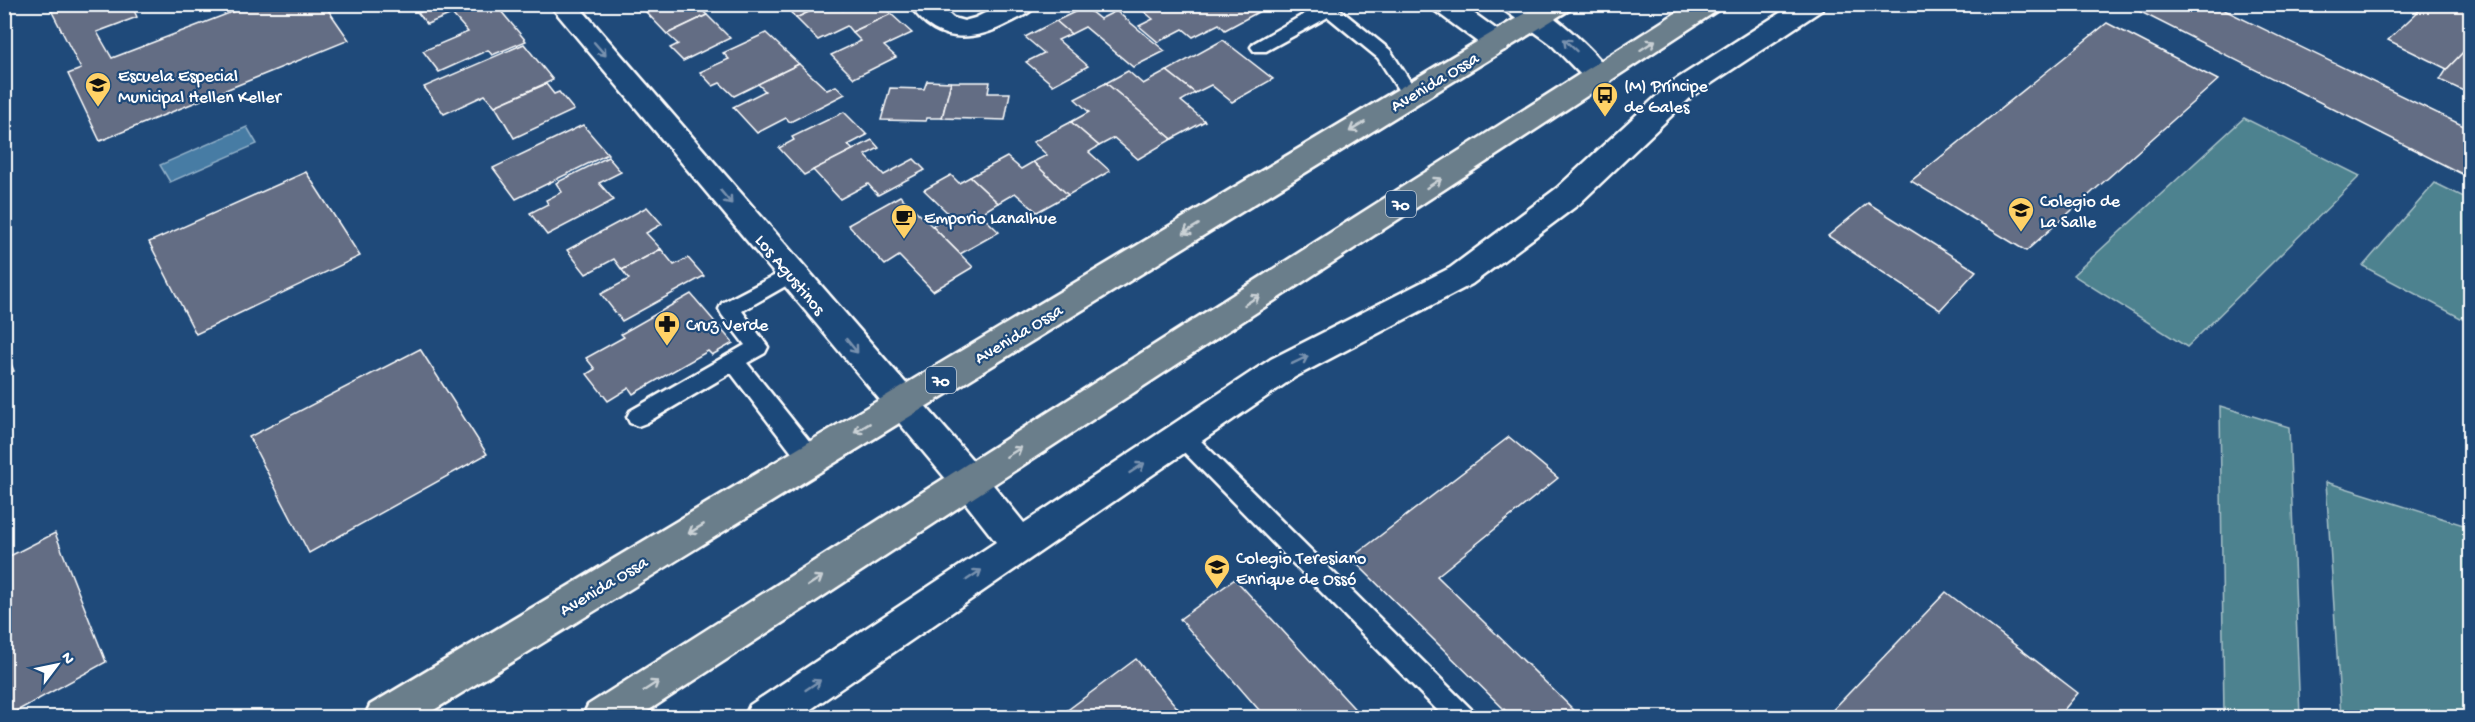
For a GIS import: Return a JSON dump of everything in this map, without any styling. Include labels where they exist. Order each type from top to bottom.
[{"type":"main road","name":"Avenida Ossa","points":[[384,717],[1560,4]]},
{"type":"main road","name":"70","points":[[602,717],[1599,77],[1709,4]]},
{"type":"street","name":"Los Agustinos","points":[[562,4],[651,106],[1020,544]]},
{"type":"street","points":[[922,4],[946,25],[961,29],[977,27],[1024,4]]},
{"type":"street","points":[[1443,4],[1497,42]]},
{"type":"street","points":[[1513,4],[1561,36],[1582,56],[1599,77]]},
{"type":"street","points":[[764,717],[1283,368],[1461,276],[1568,196],[1682,89],[1813,4]]},
{"type":"lane","points":[[1260,47],[1330,7],[1384,54],[1410,95]]},
{"type":"lane","points":[[638,417],[758,347],[729,309],[791,274]]},
{"type":"lane","points":[[734,362],[810,459]]},
{"type":"lane","points":[[1183,437],[1463,717]]},
{"type":"green space","points":[[2244,118],[2360,176],[2187,347],[2073,275]]},
{"type":"green space","points":[[2435,183],[2470,200],[2470,323],[2363,266]]},
{"type":"green space","points":[[2220,406],[2289,427],[2300,717],[2224,717]]},
{"type":"green space","points":[[2326,482],[2470,527],[2470,717],[2341,717]]},
{"type":"water","points":[[247,127],[257,144],[170,182],[160,165]]},
{"type":"building","points":[[48,4],[131,4],[137,17],[97,32],[112,58],[253,4],[324,4],[349,40],[100,141],[68,74],[81,69]]},
{"type":"building","points":[[437,4],[495,4],[526,41],[492,55],[488,50],[439,72],[423,51],[468,32],[452,14],[427,24],[418,13]]},
{"type":"building","points":[[660,4],[696,4],[707,15],[667,34],[645,11]]},
{"type":"building","points":[[783,4],[826,4],[796,18]]},
{"type":"building","points":[[826,4],[838,4],[843,10],[855,4],[881,4],[891,14],[852,32],[847,26],[818,40],[796,18]]},
{"type":"building","points":[[1135,4],[1273,4],[1225,30],[1219,24],[1193,37],[1183,29],[1158,42],[1139,26],[1153,19]]},
{"type":"building","points":[[2125,4],[2212,4],[2470,129],[2470,178]]},
{"type":"building","points":[[2426,4],[2470,4],[2470,45],[2447,69],[2388,40]]},
{"type":"building","points":[[1085,7],[1100,19],[1116,11],[1165,51],[1133,67],[1085,27],[1071,34],[1056,21]]},
{"type":"building","points":[[891,14],[912,33],[884,46],[896,57],[854,78],[831,55],[861,41],[852,32]]},
{"type":"building","points":[[707,15],[730,38],[683,61],[670,48],[678,44],[667,34]]},
{"type":"building","points":[[1056,21],[1071,34],[1058,40],[1088,66],[1053,85],[1026,62],[1044,53],[1025,37]]},
{"type":"building","points":[[2107,23],[2218,80],[2026,251],[1911,181]]},
{"type":"building","points":[[766,33],[799,64],[734,96],[720,83],[713,86],[700,72],[729,59],[723,53]]},
{"type":"building","points":[[1223,40],[1273,79],[1232,102],[1211,85],[1195,93],[1167,71]]},
{"type":"building","points":[[524,44],[553,80],[495,106],[485,95],[444,114],[424,87]]},
{"type":"building","points":[[2470,45],[2470,94],[2440,80],[2447,69]]},
{"type":"building","points":[[799,64],[827,90],[836,86],[845,94],[790,122],[786,118],[757,133],[733,107],[765,91],[758,84]]},
{"type":"building","points":[[1128,71],[1143,84],[1167,71],[1195,93],[1181,101],[1205,121],[1172,139],[1106,83]]},
{"type":"building","points":[[927,81],[951,82],[942,118],[927,118],[926,121],[881,120],[890,88],[924,89]]},
{"type":"building","points":[[951,82],[990,82],[988,93],[1010,93],[1005,120],[942,118]]},
{"type":"building","points":[[1106,83],[1172,139],[1138,159],[1114,138],[1099,146],[1071,122],[1089,112],[1075,99]]},
{"type":"building","points":[[546,84],[554,94],[559,92],[574,110],[514,138],[495,106]]},
{"type":"building","points":[[844,112],[867,135],[848,145],[853,150],[804,175],[779,148],[794,140],[792,137]]},
{"type":"building","points":[[1071,122],[1099,146],[1089,152],[1110,171],[1068,195],[1033,162],[1047,155],[1033,142]]},
{"type":"building","points":[[583,125],[608,154],[516,199],[493,168]]},
{"type":"building","points":[[872,140],[879,148],[865,155],[884,175],[914,159],[925,170],[878,195],[868,184],[840,199],[813,170]]},
{"type":"building","points":[[608,157],[621,172],[599,183],[614,200],[547,235],[530,213],[548,204],[546,200],[562,192],[556,183]]},
{"type":"building","points":[[1007,157],[1021,169],[1033,162],[1068,195],[1037,212],[1015,193],[998,203],[970,177]]},
{"type":"building","points":[[306,172],[360,256],[196,334],[149,242]]},
{"type":"building","points":[[951,175],[959,183],[970,177],[998,203],[980,214],[999,232],[960,254],[932,226],[950,215],[924,190]]},
{"type":"building","name":"Emporio Lanalhue","points":[[900,196],[973,267],[933,291],[899,256],[885,265],[848,225]]},
{"type":"building","points":[[1868,203],[1976,271],[1940,310],[1828,236]]},
{"type":"building","points":[[647,207],[662,224],[646,233],[661,249],[622,270],[614,259],[586,274],[567,250]]},
{"type":"building","points":[[661,249],[674,265],[688,258],[704,276],[622,321],[601,294],[629,279],[622,270]]},
{"type":"building","name":"Cruz Verde","points":[[691,294],[733,343],[712,355],[708,351],[633,394],[629,388],[608,401],[587,374],[595,369],[586,358],[624,337],[621,334]]},
{"type":"building","points":[[4,347],[14,371],[4,375]]},
{"type":"building","points":[[420,349],[487,454],[309,553],[249,437]]},
{"type":"building","points":[[1509,437],[1558,478],[1437,576],[1582,718],[1513,718],[1351,558]]},
{"type":"building","points":[[55,533],[106,662],[4,718],[4,559]]},
{"type":"building","points":[[1235,579],[1363,718],[1266,718],[1180,619]]},
{"type":"building","points":[[1946,592],[2078,693],[2057,718],[1825,718]]},
{"type":"building","points":[[1136,659],[1180,711],[1171,718],[1057,718]]},
{"type":"place","name":"Escuela Especial Municipal Hellen Keller","points":[[98,108]]},
{"type":"place","name":"(M) Príncipe de Gales","points":[[1605,118]]},
{"type":"place","name":"Colegio de La Salle","points":[[2021,233]]},
{"type":"place","name":"Emporio Lanalhue","points":[[904,240]]},
{"type":"place","name":"Cruz Verde","points":[[667,347]]},
{"type":"place","name":"Colegio Teresiano Enrique de Ossó","points":[[1217,590]]}]
